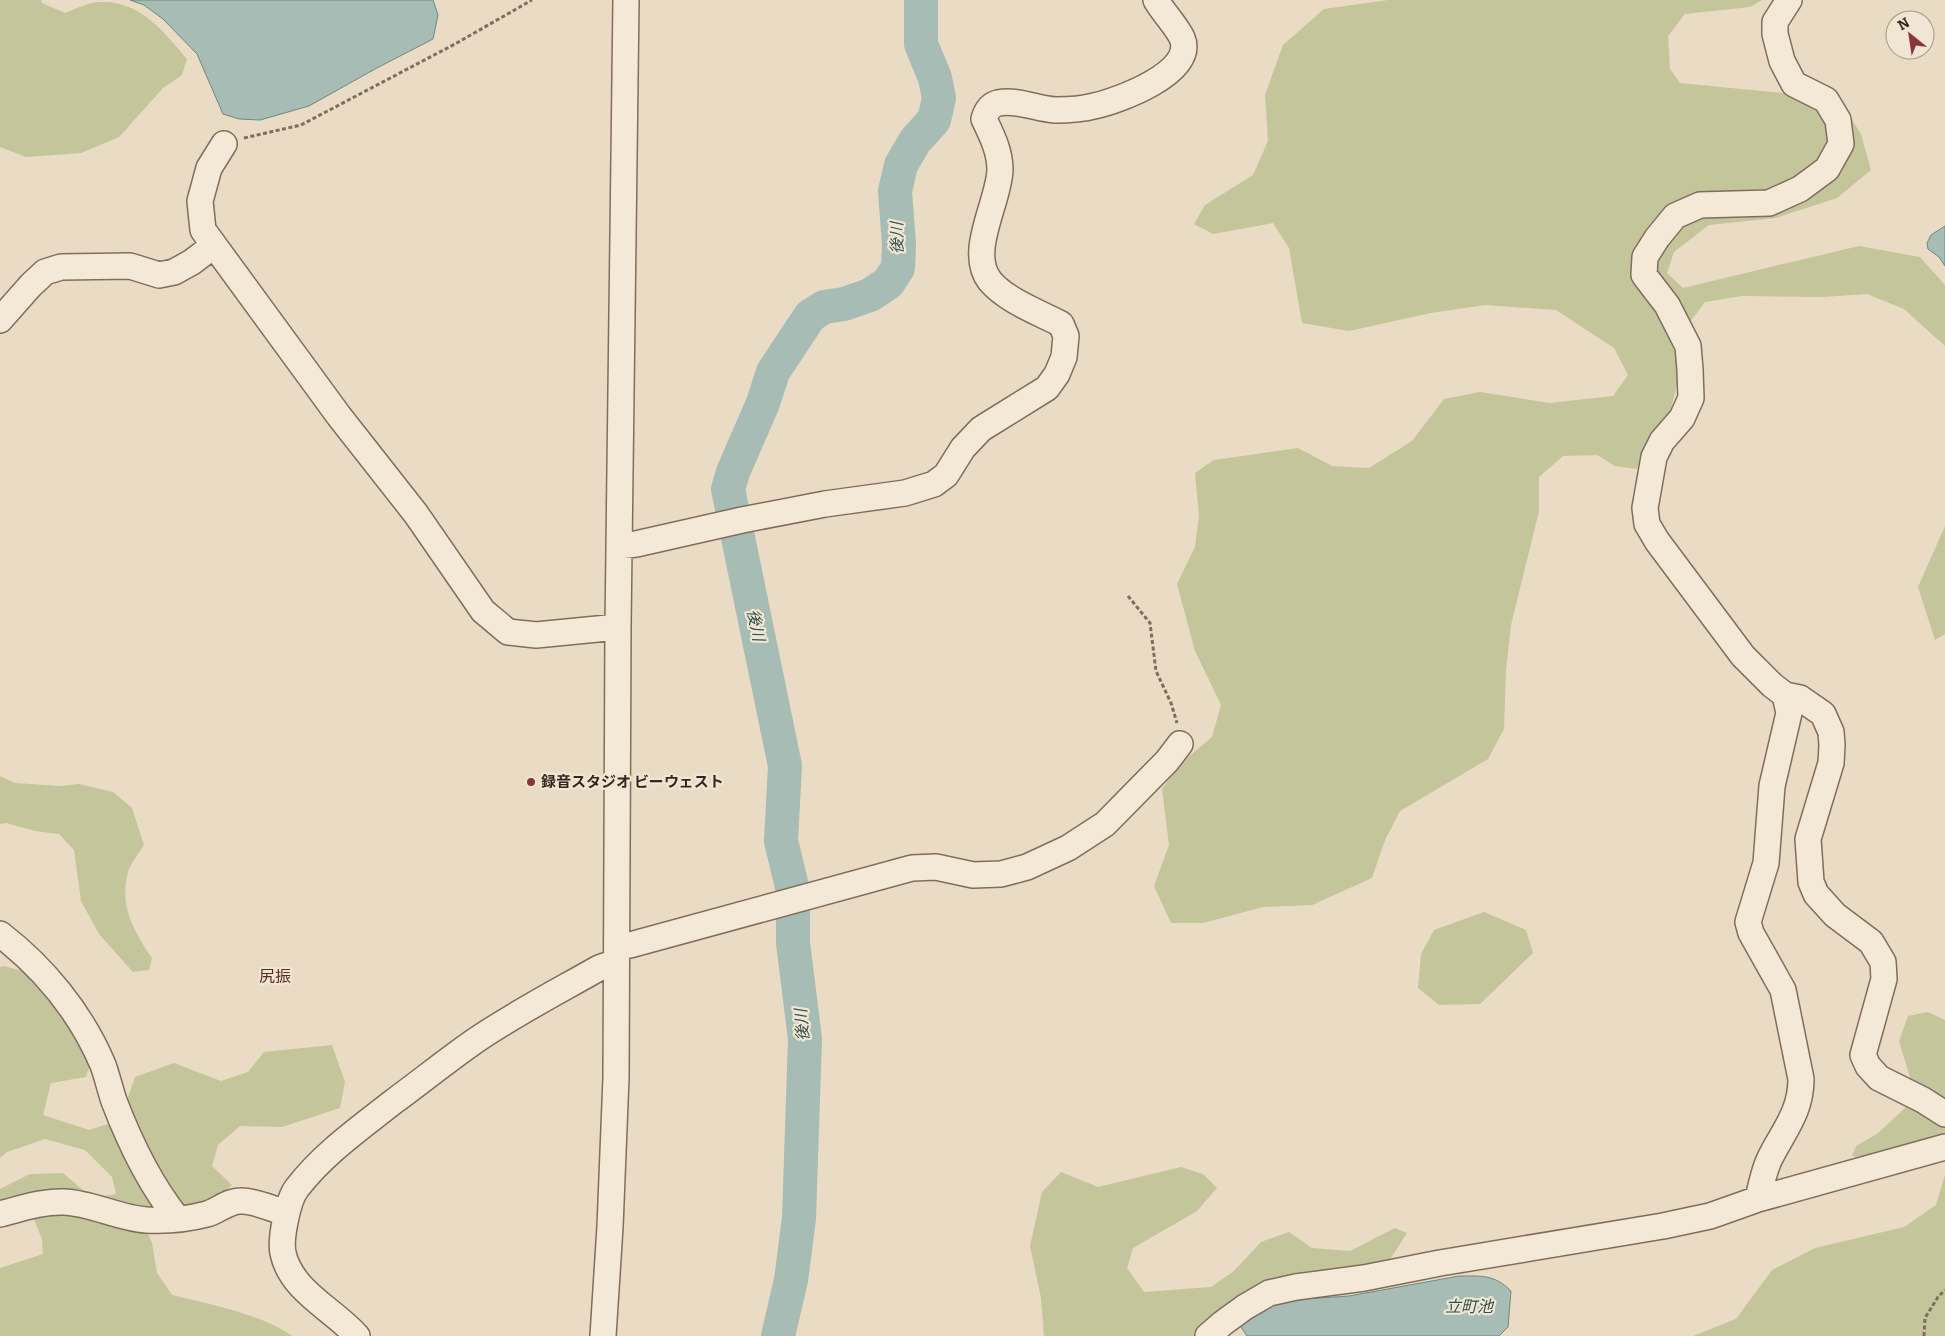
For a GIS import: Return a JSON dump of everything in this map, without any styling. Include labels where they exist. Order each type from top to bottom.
[{"type":"street","points":[[603,1336],[610,1227],[616,1078],[618,627],[626,0]]},
{"type":"street","points":[[619,546],[825,504],[905,493],[934,484],[946,475],[963,448],[981,428],[1047,388],[1057,374],[1064,357],[1066,336],[1061,324],[1005,295],[990,280],[982,266],[982,246],[1000,171],[998,152],[984,119],[987,110],[997,103],[1011,102],[1056,110],[1092,107],[1128,95],[1166,75],[1179,63],[1184,49],[1182,38],[1156,0]]},
{"type":"street","points":[[1788,0],[1776,22],[1775,34],[1782,62],[1794,84],[1826,100],[1838,120],[1841,144],[1827,170],[1800,189],[1769,203],[1700,205],[1675,216],[1657,238],[1645,257],[1644,275],[1667,305],[1688,346],[1691,389],[1691,398],[1682,418],[1662,441],[1654,457],[1645,508],[1647,524],[1657,541],[1742,656],[1785,695],[1800,698],[1824,714],[1831,732],[1831,763],[1808,839],[1811,882],[1816,894],[1835,915],[1871,942],[1883,962],[1884,979],[1862,1055],[1868,1066],[1879,1078],[1923,1100],[1945,1114]]},
{"type":"street","points":[[224,144],[209,168],[200,201],[203,230],[338,416],[416,514],[483,611],[508,632],[536,635],[618,627]]},
{"type":"street","points":[[0,320],[30,285],[45,272],[61,267],[130,266],[159,275],[180,269],[213,246]]},
{"type":"street","points":[[1758,1199],[1769,1160],[1795,1114],[1801,1094],[1784,990],[1751,933],[1748,922],[1766,862],[1772,786],[1789,713],[1785,695]]},
{"type":"street","points":[[357,1336],[348,1326],[297,1283],[283,1251],[286,1213],[296,1189],[319,1163],[370,1120],[473,1042],[599,968],[630,945],[912,868],[936,867],[974,875],[1001,874],[1027,866],[1068,848],[1104,824],[1167,761],[1180,744]]},
{"type":"street","points":[[0,934],[29,958],[73,1011],[103,1065],[114,1099],[136,1154],[162,1200],[177,1218]]},
{"type":"street","points":[[1208,1336],[1223,1322],[1270,1293],[1296,1287],[1364,1278],[1440,1263],[1663,1226],[1710,1216],[1758,1199],[1945,1147]]},
{"type":"street","points":[[0,1214],[42,1204],[64,1202],[146,1220],[208,1214],[224,1205],[240,1200],[286,1213]]},
{"type":"path","points":[[224,144],[301,125],[447,48],[532,0]]},
{"type":"path","points":[[1128,596],[1150,624],[1156,672],[1171,703],[1180,730],[1180,744]]},
{"type":"path","points":[[1924,1336],[1925,1318],[1938,1297],[1945,1290]]},
{"type":"green space","points":[[0,0],[41,0],[42,3],[65,13],[99,2],[127,6],[149,19],[187,59],[182,75],[163,88],[119,137],[81,153],[26,157],[0,147]]},
{"type":"green space","points":[[1388,0],[1762,0],[1750,7],[1685,14],[1668,36],[1670,69],[1680,83],[1794,94],[1843,106],[1861,134],[1871,170],[1837,198],[1776,218],[1709,225],[1674,252],[1667,273],[1683,288],[1859,246],[1920,257],[1945,285],[1945,346],[1904,309],[1867,294],[1823,297],[1742,296],[1705,302],[1674,343],[1678,381],[1669,416],[1650,443],[1637,469],[1615,466],[1597,455],[1563,456],[1539,477],[1539,511],[1511,625],[1506,670],[1504,729],[1488,759],[1400,811],[1385,840],[1372,878],[1312,905],[1263,907],[1203,923],[1171,923],[1154,886],[1169,845],[1162,789],[1178,766],[1212,737],[1221,705],[1195,651],[1177,584],[1195,547],[1199,515],[1195,473],[1214,460],[1298,448],[1332,466],[1369,468],[1412,441],[1444,399],[1480,392],[1549,403],[1613,396],[1628,375],[1614,348],[1556,310],[1485,305],[1431,313],[1349,331],[1302,323],[1289,248],[1273,223],[1213,234],[1194,224],[1205,205],[1253,175],[1268,141],[1265,95],[1283,45],[1324,9]]},
{"type":"green space","points":[[1945,526],[1945,634],[1935,640],[1918,587]]},
{"type":"green space","points":[[0,776],[15,783],[60,786],[79,784],[113,792],[132,808],[144,845],[128,872],[125,895],[134,927],[152,958],[149,970],[133,972],[99,934],[81,901],[74,850],[59,834],[35,831],[6,823],[0,824]]},
{"type":"green space","points":[[1484,912],[1526,930],[1533,953],[1480,1004],[1439,1005],[1418,988],[1421,954],[1434,930]]},
{"type":"green space","points":[[4,966],[22,971],[67,1021],[93,1056],[86,1077],[51,1083],[43,1115],[89,1130],[120,1120],[135,1077],[174,1063],[221,1081],[248,1072],[264,1052],[332,1045],[345,1082],[340,1108],[282,1127],[240,1126],[218,1145],[212,1166],[232,1185],[212,1203],[147,1231],[152,1243],[157,1273],[172,1295],[250,1316],[279,1328],[292,1336],[0,1336],[0,1268],[43,1254],[42,1239],[33,1217],[0,1209],[0,1189],[30,1174],[63,1173],[92,1198],[116,1194],[112,1177],[85,1150],[45,1139],[7,1152],[0,1158],[0,967]]},
{"type":"green space","points":[[1928,1012],[1945,1020],[1945,1143],[1878,1160],[1852,1156],[1856,1146],[1877,1134],[1905,1108],[1912,1084],[1899,1041],[1908,1016]]},
{"type":"green space","points":[[1181,1167],[1203,1174],[1217,1188],[1197,1211],[1133,1248],[1127,1268],[1144,1292],[1211,1287],[1234,1271],[1261,1242],[1289,1232],[1312,1248],[1350,1251],[1395,1228],[1407,1233],[1389,1261],[1235,1304],[1195,1336],[1044,1336],[1041,1298],[1030,1246],[1042,1192],[1061,1172],[1098,1187]]},
{"type":"green space","points":[[1945,1175],[1945,1336],[1693,1336],[1736,1319],[1772,1270],[1815,1248],[1904,1227],[1936,1205]]},
{"type":"water","points":[[130,0],[433,0],[438,15],[433,39],[309,106],[260,120],[239,119],[223,114],[197,54],[163,19],[144,5]]},
{"type":"water","points":[[1945,226],[1945,266],[1939,257],[1928,249],[1927,243],[1931,235]]},
{"type":"water","name":"立町池","points":[[1459,1276],[1487,1277],[1499,1281],[1511,1291],[1508,1327],[1499,1336],[1247,1336],[1239,1324],[1263,1309],[1289,1300],[1349,1296]]},
{"type":"waterway","name":"後川","points":[[778,1336],[791,1280],[799,1218],[805,1039],[793,943],[793,891],[781,841],[785,766],[728,489],[733,472],[763,403],[773,372],[810,316],[824,307],[844,304],[870,295],[888,283],[898,268],[899,245],[895,191],[901,165],[915,141],[934,120],[939,98],[935,78],[921,44],[921,0]]},
{"type":"place","name":"録音スタジオ ビーウェスト","points":[[531,782]]},
{"type":"district","name":"尻振","points":[[275,976]]}]
